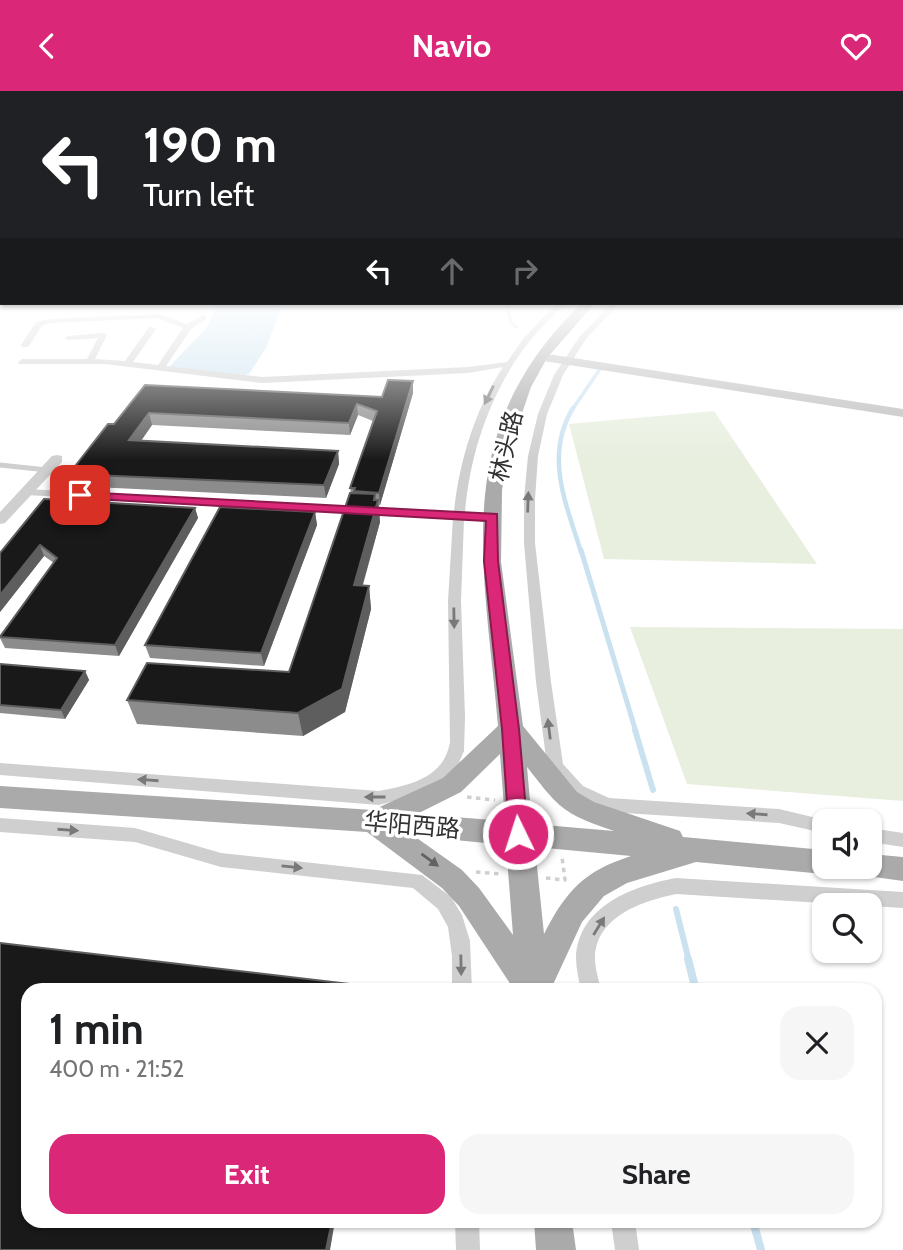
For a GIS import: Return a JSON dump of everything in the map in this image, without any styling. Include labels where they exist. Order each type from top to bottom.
[{"type":"main road","name":"林头路","points":[[533,983],[518,834],[511,729],[491,561],[492,517],[500,452],[508,417],[546,351]]},
{"type":"main road","points":[[543,354],[903,406]]},
{"type":"main road","points":[[570,358],[903,413]]},
{"type":"main road","points":[[529,983],[469,897],[452,879],[374,821],[452,785],[511,729],[568,800],[585,810],[703,851]]},
{"type":"main road","name":"华阳西路","points":[[0,797],[374,821],[812,861]]},
{"type":"main road","points":[[537,983],[570,917],[584,898],[604,880],[634,867],[703,851]]},
{"type":"main road","points":[[882,867],[903,869]]},
{"type":"main road","points":[[554,1228],[556,1250]]},
{"type":"street","points":[[90,361],[95,351]]},
{"type":"street","points":[[128,363],[136,351]]},
{"type":"street","points":[[160,368],[172,351]]},
{"type":"street","points":[[0,769],[379,798],[406,793],[439,778],[457,750],[453,557],[457,516],[477,422],[490,391],[518,351]]},
{"type":"street","points":[[575,351],[549,396],[537,429],[529,474],[527,527],[551,746],[555,765],[562,779],[588,798],[609,805],[779,816],[812,823]]},
{"type":"street","points":[[22,362],[128,363],[262,380],[468,370],[507,364]]},
{"type":"street","points":[[0,520],[52,465]]},
{"type":"street","points":[[26,492],[492,517]]},
{"type":"street","points":[[0,825],[135,835],[221,860],[416,881],[435,892],[460,930],[462,983]]},
{"type":"street","points":[[882,837],[903,840]]},
{"type":"street","points":[[590,983],[586,953],[604,916],[622,902],[656,889],[676,886],[903,900]]},
{"type":"street","points":[[467,1228],[468,1250]]},
{"type":"street","points":[[624,1228],[626,1250]]},
{"type":"lane","points":[[0,465],[52,465]]},
{"type":"green space","points":[[714,411],[817,564],[604,559],[569,424]]},
{"type":"green space","points":[[630,627],[903,629],[903,801],[687,784]]},
{"type":"water","points":[[184,351],[264,351],[249,374],[235,377],[169,367]]},
{"type":"building","points":[[388,380],[413,381],[379,493],[354,491],[355,488],[350,488],[377,411],[357,404],[349,423],[149,413],[129,440],[338,451],[324,485],[69,474],[108,424],[114,424],[145,385],[382,397]]},
{"type":"building","points":[[350,493],[375,494],[374,500],[378,500],[354,585],[369,586],[342,689],[298,713],[127,700],[147,663],[289,672]]},
{"type":"building","points":[[44,499],[195,508],[115,645],[0,637],[57,558],[40,545],[0,595],[0,553]]},
{"type":"building","points":[[220,507],[315,512],[261,653],[145,645]]},
{"type":"building","points":[[0,664],[85,671],[61,710],[0,705]]},
{"type":"building","points":[[0,943],[342,983],[21,983],[21,1228],[331,1228],[326,1250],[0,1250]]},
{"type":"waterway","points":[[572,410],[600,369]]},
{"type":"waterway","points":[[572,410],[564,426],[560,444],[560,480],[581,552]]},
{"type":"waterway","points":[[581,550],[636,732]]},
{"type":"waterway","points":[[635,730],[653,790]]},
{"type":"waterway","points":[[676,909],[689,961]]},
{"type":"waterway","points":[[688,959],[694,983]]},
{"type":"waterway","points":[[755,1228],[761,1250]]},
{"type":"route","points":[[80,495],[492,517],[491,561],[511,729],[518,834]]}]
